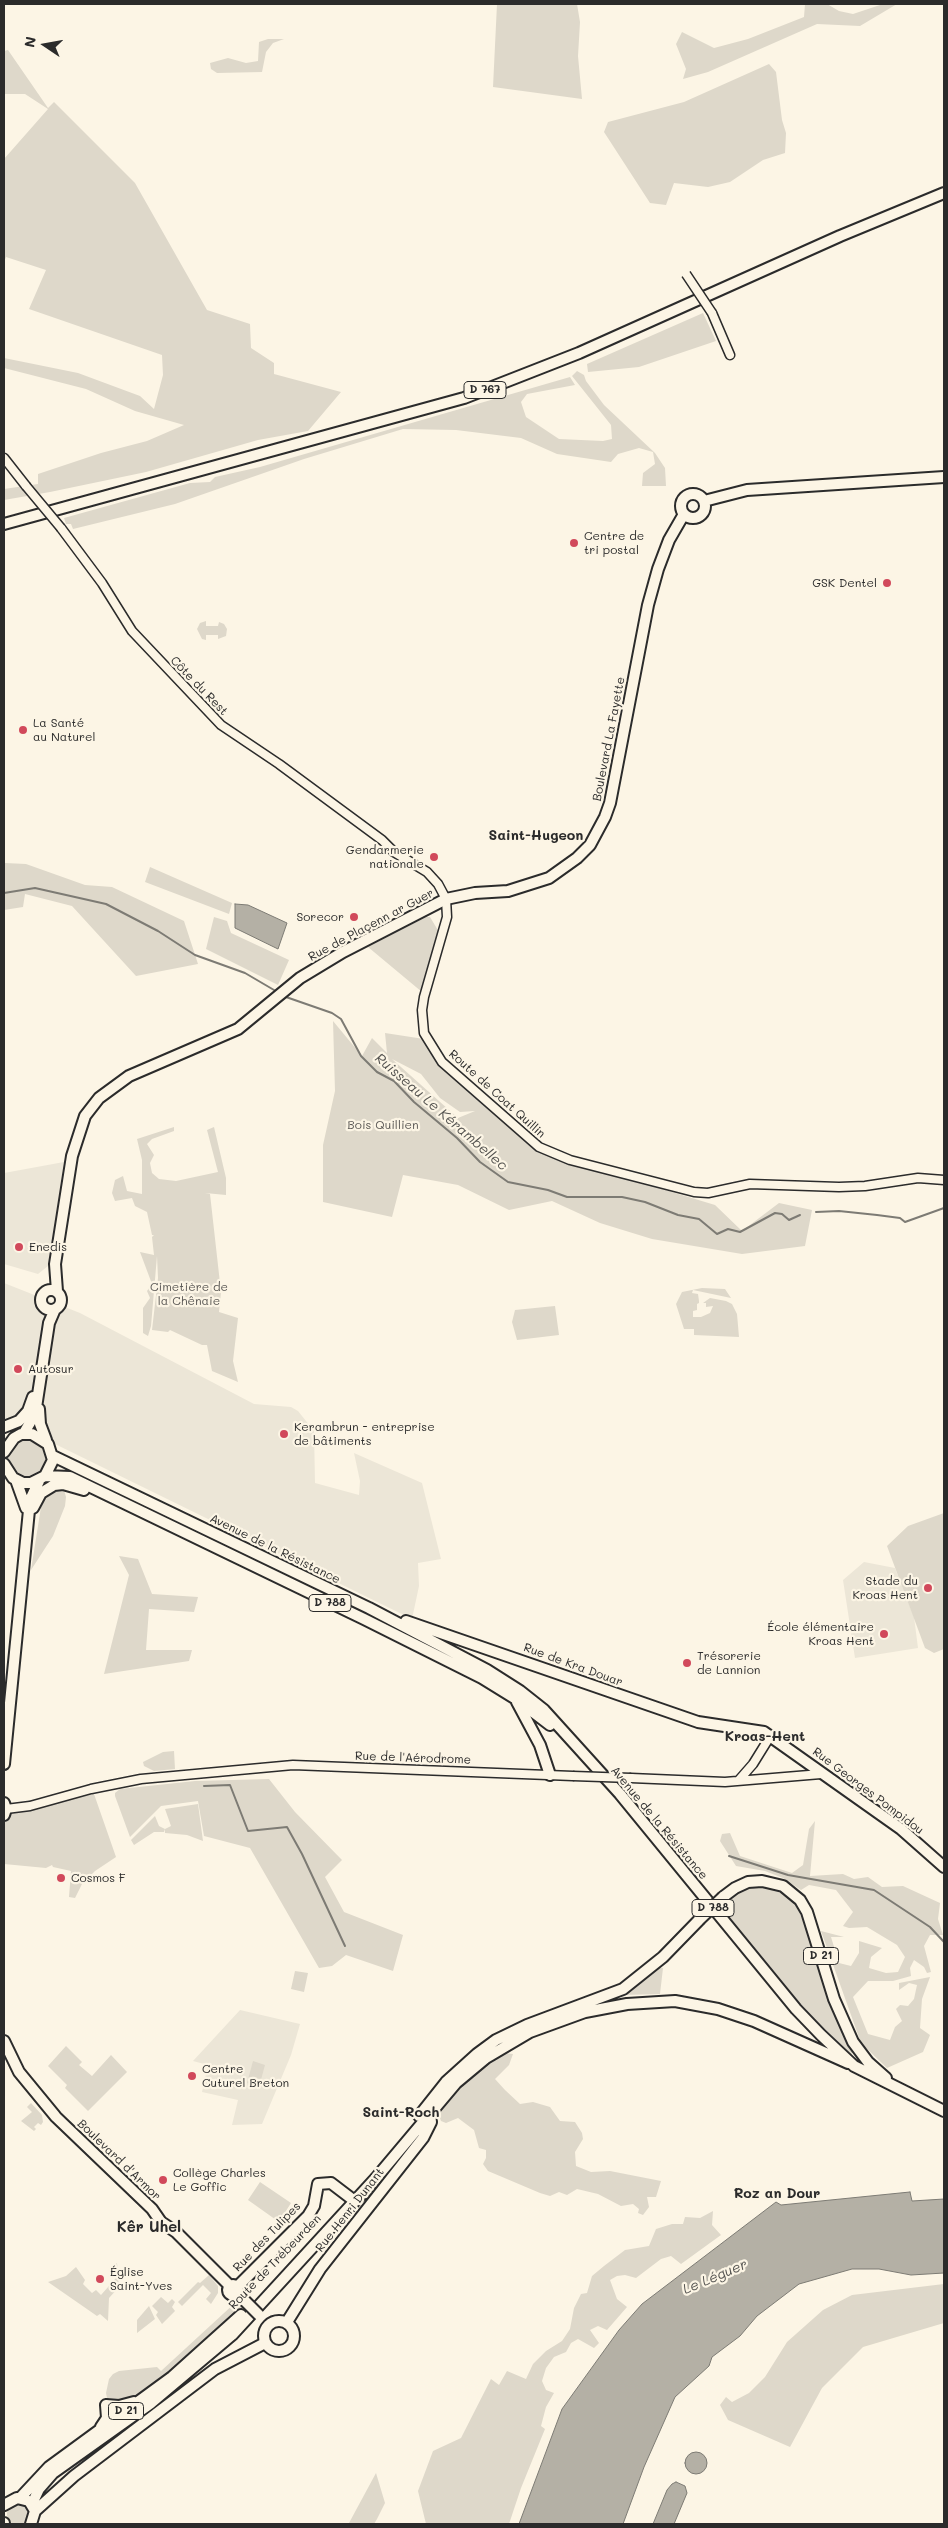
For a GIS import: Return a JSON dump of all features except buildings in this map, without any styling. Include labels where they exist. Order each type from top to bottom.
[{"type":"main road","name":"D 767","points":[[4,524],[464,398],[579,353],[840,236],[944,193]]},
{"type":"main road","points":[[704,501],[747,490],[944,477]]},
{"type":"main road","points":[[699,495],[704,501],[705,509],[700,516],[692,518],[684,514],[681,503],[686,496],[699,495]]},
{"type":"main road","name":"Boulevard La Fayette","points":[[446,899],[475,892],[508,891],[549,878],[578,858],[594,838],[610,803],[648,605],[658,569],[669,540],[684,514]]},
{"type":"main road","name":"Rue de Plaçenn ar Guer","points":[[57,1291],[56,1264],[76,1138],[85,1116],[99,1098],[129,1076],[238,1029],[312,970],[446,899]]},
{"type":"main road","name":"Rue de Plaçenn ar Guer","points":[[44,1292],[56,1264]]},
{"type":"main road","points":[[24,1434],[35,1414],[40,1380],[43,1362],[49,1323],[62,1299],[57,1291],[50,1289],[44,1292],[41,1298],[45,1320],[43,1362]]},
{"type":"main road","points":[[43,1306],[48,1310],[55,1309]]},
{"type":"main road","points":[[4,1427],[16,1424],[28,1411],[40,1380]]},
{"type":"main road","points":[[4,1764],[31,1494],[51,1467],[53,1456],[46,1441],[39,1414],[40,1380]]},
{"type":"main road","points":[[4,1452],[9,1437],[24,1434],[36,1435],[46,1441]]},
{"type":"main road","name":"Avenue de la Résistance","points":[[53,1456],[369,1608],[487,1670],[544,1710],[626,1802],[796,2010],[854,2066],[890,2082],[944,2111]]},
{"type":"main road","points":[[4,1464],[7,1472],[16,1480],[23,1495],[28,1522]]},
{"type":"main road","name":"Avenue de la Résistance","points":[[16,1480],[27,1483],[42,1478],[70,1477],[482,1678],[516,1699],[576,1746]]},
{"type":"main road","points":[[28,1522],[38,1497],[47,1488],[59,1485],[78,1487],[141,1513]]},
{"type":"main road","name":"Rue de Kra Douar","points":[[369,1608],[698,1722],[750,1729],[771,1735]]},
{"type":"main road","points":[[516,1699],[540,1745],[550,1775]]},
{"type":"main road","name":"Rue Georges Pompidou","points":[[771,1735],[821,1774],[901,1829],[944,1867]]},
{"type":"main road","name":"Route de Trébeurden","points":[[21,2498],[49,2467],[146,2396],[232,2325],[352,2199],[446,2082],[476,2054],[496,2040],[527,2025],[623,1989],[663,1957],[699,1920],[735,1888],[748,1882],[762,1881],[783,1886],[800,1900],[807,1912],[834,1999],[854,2042],[868,2062],[890,2082]]},
{"type":"main road","name":"D 21","points":[[430,2114],[456,2083],[501,2048],[530,2032],[561,2020],[627,2004],[676,2001],[718,2009],[754,2021],[854,2066]]},
{"type":"main road","name":"Boulevard d'Armor","points":[[4,2041],[19,2072],[56,2117],[152,2209],[162,2222],[176,2232],[268,2325]]},
{"type":"main road","name":"Route de Trébeurden","points":[[31,2524],[33,2508],[39,2489],[53,2473],[150,2404],[232,2335],[342,2217],[430,2114]]},
{"type":"main road","name":"Rue Henri Dunant","points":[[287,2322],[320,2269],[423,2138],[431,2122],[430,2114]]},
{"type":"main road","name":"Rue des Tulipes","points":[[237,2292],[308,2216],[314,2206],[318,2184],[331,2183],[352,2199]]},
{"type":"main road","points":[[277,2320],[287,2322],[295,2334],[290,2347],[277,2351],[266,2343],[264,2336],[268,2325],[277,2320]]},
{"type":"main road","points":[[4,2505],[11,2499],[21,2498],[33,2508],[215,2369],[266,2343]]},
{"type":"main road","points":[[96,2433],[107,2418],[106,2405],[129,2405],[146,2396]]},
{"type":"street","points":[[686,274],[712,313],[730,355]]},
{"type":"street","name":"Côte du Rest","points":[[4,458],[61,528],[102,583],[132,631],[220,725],[279,764],[394,852],[427,872],[441,887],[446,899]]},
{"type":"street","name":"Route de Coat Quillin","points":[[446,899],[447,917],[422,1010],[424,1033],[429,1044],[442,1062],[539,1147],[570,1160],[694,1192],[708,1193],[750,1184],[856,1187],[918,1178],[944,1180]]},
{"type":"street","points":[[739,1780],[753,1764],[771,1735]]},
{"type":"street","name":"Rue de l'Aérodrome","points":[[5,1809],[30,1806],[91,1788],[141,1779],[293,1765],[710,1782],[821,1774]]},
{"type":"shaded area","name":"Enedis","points":[[64,1162],[48,1266],[38,1274],[4,1264],[4,1173]]},
{"type":"shaded area","points":[[4,1283],[80,1313],[254,1404],[291,1407],[298,1411],[314,1431],[315,1483],[359,1495],[360,1481],[354,1453],[422,1483],[441,1559],[418,1563],[419,1586],[412,1619],[4,1419]]},
{"type":"shaded area","points":[[864,1562],[895,1568],[914,1617],[918,1648],[855,1658],[843,1580]]},
{"type":"shaded area","points":[[240,2010],[300,2024],[291,2055],[262,2124],[232,2125],[238,2100],[202,2092],[208,2065],[193,2061]]},
{"type":"green space","points":[[497,4],[577,4],[580,22],[578,56],[582,99],[493,87]]},
{"type":"green space","points":[[805,4],[827,4],[839,11],[853,14],[883,4],[897,4],[860,26],[817,24],[708,72],[683,79],[686,69],[676,44],[682,32],[714,48],[748,39],[804,17]]},
{"type":"green space","points":[[268,39],[284,39],[273,43],[266,52],[262,72],[217,73],[211,69],[210,63],[228,58],[246,63],[258,61],[259,42]]},
{"type":"green space","points":[[8,50],[48,108],[54,102],[135,183],[207,310],[250,324],[251,348],[274,363],[274,374],[341,392],[308,431],[258,440],[146,472],[4,500],[4,489],[38,484],[38,474],[101,453],[147,441],[184,425],[135,411],[86,389],[4,368],[4,358],[78,373],[140,396],[154,409],[163,375],[162,355],[29,309],[46,270],[6,257],[4,262],[4,159],[48,109],[25,94],[4,94],[4,51]]},
{"type":"green space","points":[[769,64],[776,72],[782,120],[786,133],[785,153],[763,160],[730,182],[708,187],[674,183],[666,205],[650,203],[604,132],[608,122],[684,102]]},
{"type":"green space","points":[[703,313],[716,341],[639,367],[588,372],[587,364]]},
{"type":"green space","points":[[577,371],[584,375],[586,381],[604,405],[655,453],[665,468],[666,486],[642,486],[643,473],[655,464],[653,452],[639,448],[618,454],[611,462],[557,454],[521,438],[456,430],[403,429],[304,459],[175,504],[73,529],[71,524],[66,524],[64,518],[190,483],[210,482],[215,477],[260,467],[570,377],[575,385],[527,394],[521,402],[526,417],[559,439],[603,441],[612,439],[611,425],[572,376]]},
{"type":"green space","points":[[206,621],[206,626],[218,626],[219,622],[224,624],[227,629],[226,636],[218,639],[218,635],[206,635],[206,640],[202,639],[197,629],[200,623]]},
{"type":"green space","points":[[5,863],[26,864],[85,885],[112,887],[184,921],[198,964],[136,976],[72,906],[25,894],[23,907],[4,910]]},
{"type":"green space","points":[[150,867],[232,903],[229,914],[145,882]]},
{"type":"green space","points":[[214,917],[227,921],[231,933],[289,960],[278,985],[206,949]]},
{"type":"green space","points":[[426,917],[430,917],[439,932],[422,992],[368,947]]},
{"type":"green space","name":"Bois Quillien","points":[[333,1021],[362,1056],[372,1038],[387,1053],[385,1033],[424,1039],[437,1063],[523,1139],[546,1154],[715,1205],[742,1231],[779,1203],[812,1210],[805,1246],[742,1254],[652,1239],[600,1223],[552,1201],[509,1210],[458,1185],[403,1175],[392,1217],[323,1202],[323,1145],[335,1091]],"holes":[[[392,1059],[421,1074],[440,1098],[460,1112],[475,1111],[458,1118]]]},
{"type":"green space","name":"Cimetière de la Chênaie","points":[[174,1127],[174,1131],[152,1139],[147,1144],[154,1155],[150,1163],[152,1173],[159,1179],[176,1181],[218,1172],[207,1130],[214,1127],[226,1178],[226,1195],[205,1193],[210,1194],[221,1292],[219,1312],[238,1318],[233,1361],[238,1382],[212,1371],[207,1345],[202,1345],[170,1330],[168,1332],[152,1330],[158,1278],[157,1256],[151,1326],[148,1336],[143,1333],[143,1308],[150,1298],[147,1291],[152,1284],[140,1252],[154,1255],[152,1237],[154,1235],[152,1235],[147,1212],[135,1206],[132,1198],[115,1201],[112,1193],[115,1180],[123,1176],[127,1191],[142,1194],[142,1160],[137,1139]]},
{"type":"green space","points":[[702,1288],[725,1289],[731,1298],[693,1290],[692,1293],[698,1294],[699,1303],[697,1304],[697,1310],[693,1311],[693,1317],[701,1317],[710,1313],[713,1306],[706,1307],[706,1303],[703,1303],[710,1298],[726,1301],[732,1304],[737,1314],[739,1337],[694,1335],[694,1329],[684,1329],[676,1304],[682,1292]]},
{"type":"green space","points":[[555,1306],[559,1335],[517,1340],[512,1322],[515,1310]]},
{"type":"green space","points":[[24,1438],[32,1438],[39,1441],[45,1447],[48,1458],[45,1469],[39,1475],[32,1478],[24,1478],[17,1475],[11,1469],[8,1462],[8,1454],[11,1447],[17,1441]]},
{"type":"green space","points":[[58,1490],[64,1490],[66,1497],[65,1506],[53,1536],[31,1570],[41,1507],[46,1498]]},
{"type":"green space","points":[[944,1513],[944,1649],[934,1653],[925,1648],[887,1546],[908,1526]]},
{"type":"green space","points":[[119,1556],[138,1559],[152,1594],[198,1597],[194,1612],[149,1609],[146,1650],[192,1650],[189,1661],[104,1674],[129,1575]]},
{"type":"green space","points":[[174,1751],[175,1769],[154,1771],[144,1766],[143,1762],[163,1752]]},
{"type":"green space","points":[[269,1779],[295,1812],[342,1860],[325,1877],[344,1912],[403,1935],[393,1971],[346,1955],[332,1966],[319,1968],[250,1848],[204,1836],[198,1801],[161,1806],[130,1837],[115,1796],[115,1793],[120,1789],[195,1781]]},
{"type":"green space","points":[[94,1794],[116,1857],[95,1871],[82,1884],[75,1898],[69,1897],[71,1871],[53,1867],[52,1865],[46,1868],[4,1864],[4,1823],[13,1812]]},
{"type":"green space","points":[[198,1804],[203,1841],[187,1835],[165,1833],[165,1829],[171,1826],[165,1809]]},
{"type":"green space","points":[[155,1816],[159,1826],[165,1829],[164,1832],[154,1832],[134,1845],[131,1840]]},
{"type":"green space","points":[[815,1821],[810,1876],[843,1874],[854,1879],[868,1877],[882,1887],[903,1886],[940,1903],[938,1919],[943,1935],[930,1935],[924,1946],[931,1972],[927,1973],[924,1967],[914,1960],[910,1968],[911,1976],[893,1981],[868,1981],[853,1997],[868,2034],[890,2040],[895,2027],[902,2021],[896,2009],[900,2005],[908,2006],[914,1999],[917,1985],[909,1983],[899,1990],[899,1983],[930,1977],[922,1999],[920,2028],[930,2035],[923,2052],[887,2068],[861,2043],[821,1931],[844,1937],[831,1937],[839,1963],[851,1966],[859,1953],[859,1941],[882,1948],[871,1957],[869,1968],[886,1973],[898,1972],[905,1957],[897,1945],[867,1927],[849,1928],[843,1926],[853,1912],[836,1890],[809,1885],[801,1890],[783,1878],[765,1871],[736,1866],[720,1841],[722,1834],[730,1833],[740,1856],[792,1873],[803,1865],[809,1829]]},
{"type":"green space","points":[[762,1886],[783,1892],[794,1902],[803,1920],[833,2011],[853,2051],[851,2055],[795,2000],[720,1908],[741,1891]]},
{"type":"green space","points":[[655,1968],[663,1968],[660,1994],[624,1995]]},
{"type":"green space","points":[[295,1971],[308,1973],[304,1992],[291,1989]]},
{"type":"green space","points":[[66,2046],[82,2062],[79,2065],[92,2076],[111,2055],[127,2072],[88,2111],[65,2088],[67,2085],[48,2066]]},
{"type":"green space","points":[[504,2053],[513,2054],[509,2065],[495,2079],[505,2090],[520,2104],[533,2102],[550,2107],[560,2121],[575,2122],[582,2133],[583,2139],[575,2152],[576,2166],[591,2172],[610,2171],[661,2181],[656,2197],[647,2197],[649,2207],[643,2215],[638,2213],[639,2209],[633,2204],[621,2206],[598,2194],[577,2189],[567,2195],[559,2192],[550,2196],[488,2171],[483,2164],[486,2158],[486,2150],[479,2148],[474,2130],[458,2118],[446,2123],[441,2121],[437,2110],[448,2098]]},
{"type":"green space","points":[[253,2061],[265,2065],[259,2087],[247,2083]]},
{"type":"green space","points":[[31,2103],[42,2115],[43,2122],[41,2125],[38,2123],[34,2127],[36,2129],[34,2131],[21,2121],[32,2112],[27,2107]]},
{"type":"green space","points":[[260,2182],[291,2203],[279,2222],[248,2200]]},
{"type":"green space","points":[[713,2211],[712,2225],[721,2235],[681,2264],[671,2256],[661,2259],[636,2278],[625,2275],[617,2276],[610,2280],[617,2299],[627,2307],[607,2330],[598,2326],[590,2330],[599,2343],[594,2348],[578,2339],[571,2343],[566,2352],[554,2357],[546,2368],[542,2381],[546,2390],[554,2393],[546,2407],[541,2426],[545,2429],[521,2488],[509,2524],[426,2524],[418,2491],[433,2451],[461,2438],[491,2379],[499,2385],[507,2371],[526,2379],[533,2364],[546,2351],[562,2341],[570,2329],[574,2308],[581,2294],[587,2293],[592,2276],[625,2250],[649,2246],[656,2229],[672,2224],[683,2224],[685,2217],[700,2218]]},
{"type":"green space","points":[[117,2263],[119,2287],[109,2298],[108,2321],[100,2314],[97,2316],[48,2282],[66,2276],[76,2267],[85,2280],[83,2284],[92,2293],[96,2290],[101,2295],[116,2278],[112,2268]]},
{"type":"green space","points":[[209,2275],[218,2286],[218,2293],[211,2304],[206,2299],[211,2293],[203,2285],[182,2306],[178,2302],[198,2282],[200,2283]]},
{"type":"green space","points":[[944,2284],[944,2323],[863,2347],[822,2388],[790,2447],[728,2420],[720,2405],[726,2397],[732,2402],[749,2393],[765,2377],[787,2342],[823,2310],[852,2295]]},
{"type":"green space","points":[[161,2297],[168,2303],[172,2299],[175,2302],[172,2307],[175,2311],[162,2324],[156,2315],[158,2312],[152,2306]]},
{"type":"green space","points":[[236,2302],[243,2308],[207,2341],[134,2398],[122,2403],[110,2402],[106,2393],[109,2379],[113,2374],[119,2371],[157,2367],[161,2371]]},
{"type":"green space","points":[[149,2306],[155,2319],[137,2333],[137,2320]]},
{"type":"green space","points":[[376,2473],[385,2503],[377,2519],[374,2524],[349,2523]]},
{"type":"green space","points":[[18,2503],[26,2506],[29,2514],[26,2522],[18,2525],[10,2522],[7,2514],[10,2506]]},
{"type":"water","points":[[235,904],[248,905],[287,923],[278,949],[235,928]]},
{"type":"water","name":"Le Léguer","points":[[910,2192],[912,2201],[944,2199],[944,2273],[911,2275],[879,2269],[852,2269],[799,2284],[757,2316],[740,2336],[712,2357],[709,2366],[675,2397],[644,2467],[623,2524],[519,2524],[562,2409],[619,2330],[642,2304],[776,2202],[781,2205]]},
{"type":"water","points":[[696,2452],[704,2455],[707,2463],[704,2471],[696,2474],[688,2471],[685,2463],[688,2455]]},
{"type":"water","points":[[676,2482],[685,2486],[687,2493],[674,2524],[653,2524],[667,2490]]},
{"type":"waterway","name":"Ruisseau Le Kérambellec","points":[[4,893],[35,888],[106,904],[158,931],[195,955],[245,973],[274,990]]},
{"type":"waterway","name":"Ruisseau Le Kérambellec","points":[[286,997],[332,1013],[341,1019],[361,1056],[377,1072],[394,1081],[414,1102],[457,1138],[480,1162],[508,1182],[548,1190],[567,1197],[622,1197],[645,1202],[678,1215],[699,1219],[717,1234],[728,1229],[740,1232],[775,1213],[782,1214],[789,1220],[800,1215]]},
{"type":"waterway","name":"Ruisseau Le Kérambellec","points":[[816,1212],[839,1211],[877,1215],[900,1218],[905,1222],[944,1208]]},
{"type":"waterway","points":[[204,1786],[230,1785],[248,1831],[287,1827],[302,1854],[345,1946]]},
{"type":"waterway","points":[[729,1856],[788,1875],[874,1890],[930,1927],[944,1942]]},
{"type":"place","name":"Centre de tri postal","points":[[574,543]]},
{"type":"place","name":"GSK Dentel","points":[[887,583]]},
{"type":"place","name":"La Santé au Naturel","points":[[23,730]]},
{"type":"place","name":"Gendarmerie nationale","points":[[434,857]]},
{"type":"place","name":"Sorecor","points":[[354,917]]},
{"type":"place","name":"Enedis","points":[[19,1247]]},
{"type":"place","name":"Autosur","points":[[18,1369]]},
{"type":"place","name":"Kerambrun - entreprise de bâtiments","points":[[284,1434]]},
{"type":"place","name":"Stade du Kroas Hent","points":[[928,1588]]},
{"type":"place","name":"École élémentaire Kroas Hent","points":[[884,1634]]},
{"type":"place","name":"Trésorerie de Lannion","points":[[687,1663]]},
{"type":"place","name":"Cosmos F","points":[[61,1878]]},
{"type":"place","name":"Centre Cuturel Breton","points":[[192,2076]]},
{"type":"place","name":"Collège Charles Le Goffic","points":[[163,2180]]},
{"type":"place","name":"Église Saint-Yves","points":[[100,2279]]},
{"type":"district","name":"Saint-Hugeon","points":[[536,836]]},
{"type":"district","name":"Kroas-Hent","points":[[765,1737]]},
{"type":"district","name":"Saint-Roch","points":[[401,2113]]},
{"type":"district","name":"Roz an Dour","points":[[777,2194]]},
{"type":"district","name":"Kêr Uhel","points":[[149,2227]]}]
